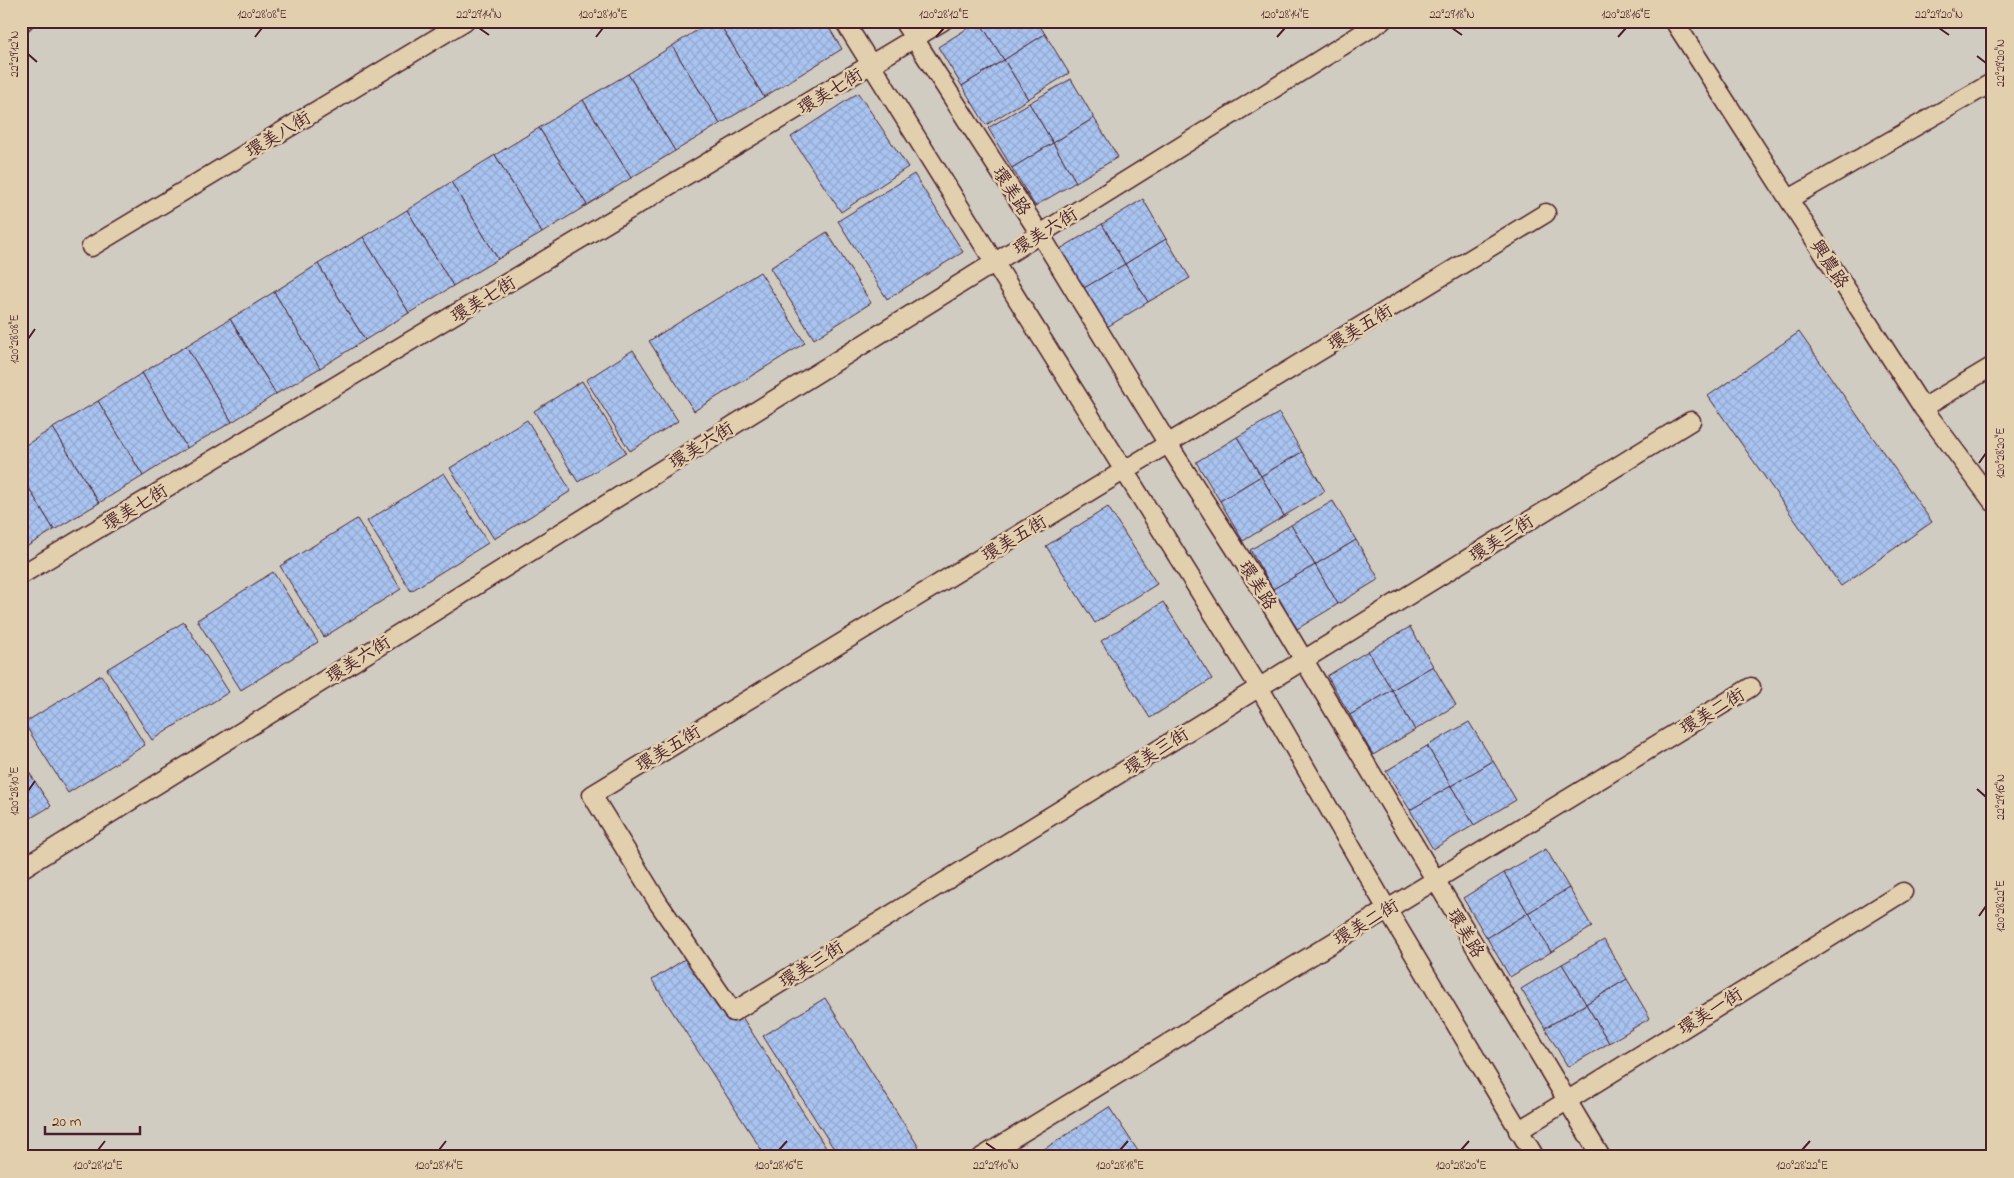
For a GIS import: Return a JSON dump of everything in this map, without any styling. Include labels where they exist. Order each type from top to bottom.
[{"type":"lane","name":"環美八街","points":[[91,247],[465,21]]},
{"type":"lane","points":[[844,21],[1259,687],[1387,909],[1535,1157]]},
{"type":"lane","name":"環美路","points":[[903,21],[1040,234],[1168,444],[1268,600],[1601,1157]]},
{"type":"lane","name":"環美七街","points":[[21,575],[872,66],[943,21]]},
{"type":"lane","name":"環美六街","points":[[21,869],[1382,21]]},
{"type":"lane","name":"興農路","points":[[1674,21],[1923,408],[1993,502]]},
{"type":"lane","points":[[1789,199],[1993,82]]},
{"type":"lane","name":"環美五街","points":[[659,904],[592,795],[1546,214]]},
{"type":"lane","points":[[1923,408],[1993,366]]},
{"type":"lane","name":"環美三街","points":[[659,904],[732,1012],[1691,421]]},
{"type":"lane","name":"環美二街","points":[[982,1157],[1751,687]]},
{"type":"lane","name":"環美一街","points":[[1518,1130],[1903,892]]},
{"type":"building","points":[[712,21],[718,21],[764,97],[720,124],[672,46]]},
{"type":"building","points":[[718,21],[825,21],[842,49],[764,97]]},
{"type":"building","points":[[979,21],[1037,21],[1045,34],[1004,60]]},
{"type":"building","points":[[979,21],[1004,60],[962,86],[938,47]]},
{"type":"building","points":[[1045,34],[1069,73],[1028,99],[1004,60]]},
{"type":"building","points":[[672,46],[720,124],[675,151],[628,74]]},
{"type":"building","points":[[1004,60],[1028,99],[986,125],[962,86]]},
{"type":"building","points":[[628,74],[675,151],[631,178],[583,100]]},
{"type":"building","points":[[1071,79],[1094,118],[1053,143],[1029,103]]},
{"type":"building","points":[[858,93],[908,167],[841,212],[791,137]]},
{"type":"building","points":[[583,100],[631,178],[587,205],[539,128]]},
{"type":"building","points":[[1029,103],[1053,143],[1012,168],[988,128]]},
{"type":"building","points":[[1094,118],[1118,157],[1076,182],[1053,143]]},
{"type":"building","points":[[539,128],[587,205],[542,233],[495,155]]},
{"type":"building","points":[[1053,143],[1076,182],[1035,206],[1012,168]]},
{"type":"building","points":[[495,155],[542,233],[498,259],[451,182]]},
{"type":"building","points":[[914,174],[963,252],[887,299],[838,221]]},
{"type":"building","points":[[451,182],[498,259],[453,286],[407,210]]},
{"type":"building","points":[[1143,199],[1166,239],[1125,264],[1102,224]]},
{"type":"building","points":[[407,210],[453,286],[409,313],[363,237]]},
{"type":"building","points":[[1102,224],[1125,264],[1084,288],[1060,249]]},
{"type":"building","points":[[827,232],[871,303],[814,339],[770,268]]},
{"type":"building","points":[[363,237],[409,313],[365,340],[318,264]]},
{"type":"building","points":[[1166,239],[1190,278],[1148,302],[1125,264]]},
{"type":"building","points":[[318,264],[365,340],[320,368],[274,292]]},
{"type":"building","points":[[1125,264],[1148,302],[1107,327],[1084,288]]},
{"type":"building","points":[[760,272],[805,343],[694,411],[649,341]]},
{"type":"building","points":[[274,292],[320,368],[276,394],[230,319]]},
{"type":"building","points":[[230,319],[276,394],[232,422],[186,346]]},
{"type":"building","points":[[1799,332],[1932,522],[1841,586],[1708,396]]},
{"type":"building","points":[[186,346],[232,422],[187,448],[142,373]]},
{"type":"building","points":[[633,350],[678,421],[630,451],[586,380]]},
{"type":"building","points":[[142,373],[187,448],[143,476],[98,401]]},
{"type":"building","points":[[582,381],[626,452],[578,482],[534,411]]},
{"type":"building","points":[[98,401],[143,476],[99,503],[53,428]]},
{"type":"building","points":[[1279,413],[1302,452],[1261,476],[1237,437]]},
{"type":"building","points":[[527,420],[571,491],[494,539],[450,468]]},
{"type":"building","points":[[53,428],[99,503],[54,530],[21,475],[21,448]]},
{"type":"building","points":[[1237,437],[1261,476],[1220,501],[1196,462]]},
{"type":"building","points":[[1302,452],[1325,491],[1284,516],[1261,476]]},
{"type":"building","points":[[444,473],[488,543],[411,591],[367,521]]},
{"type":"building","points":[[21,475],[54,530],[21,550]]},
{"type":"building","points":[[1261,476],[1284,516],[1243,541],[1220,501]]},
{"type":"building","points":[[1333,501],[1356,540],[1315,565],[1291,525]]},
{"type":"building","points":[[1108,507],[1157,584],[1095,623],[1046,546]]},
{"type":"building","points":[[357,519],[401,589],[324,637],[280,566]]},
{"type":"building","points":[[1291,525],[1315,565],[1273,589],[1250,550]]},
{"type":"building","points":[[1356,540],[1379,579],[1338,604],[1315,565]]},
{"type":"building","points":[[1315,565],[1338,604],[1297,629],[1273,589]]},
{"type":"building","points":[[273,572],[318,642],[241,690],[197,620]]},
{"type":"building","points":[[1163,602],[1212,679],[1150,718],[1101,641]]},
{"type":"building","points":[[184,622],[229,692],[152,740],[107,669]]},
{"type":"building","points":[[1410,627],[1433,666],[1392,690],[1368,651]]},
{"type":"building","points":[[1368,651],[1392,690],[1350,715],[1327,676]]},
{"type":"building","points":[[1433,666],[1456,705],[1415,730],[1392,690]]},
{"type":"building","points":[[101,675],[145,745],[68,793],[24,723]]},
{"type":"building","points":[[1392,690],[1415,730],[1373,755],[1350,715]]},
{"type":"building","points":[[1469,722],[1493,761],[1451,786],[1427,746]]},
{"type":"building","points":[[1427,746],[1451,786],[1410,810],[1386,771]]},
{"type":"building","points":[[21,760],[51,806],[21,824]]},
{"type":"building","points":[[1493,761],[1516,800],[1474,825],[1451,786]]},
{"type":"building","points":[[1451,786],[1474,825],[1433,849],[1410,810]]},
{"type":"building","points":[[1546,849],[1569,888],[1528,913],[1504,873]]},
{"type":"building","points":[[1504,873],[1528,913],[1487,938],[1463,898]]},
{"type":"building","points":[[1569,888],[1592,927],[1551,952],[1528,913]]},
{"type":"building","points":[[1528,913],[1551,952],[1510,977],[1487,938]]},
{"type":"building","points":[[1604,940],[1627,979],[1586,1004],[1562,964]]},
{"type":"building","points":[[699,950],[832,1157],[766,1157],[652,980]]},
{"type":"building","points":[[1562,964],[1586,1004],[1545,1028],[1521,989]]},
{"type":"building","points":[[1627,979],[1650,1018],[1609,1043],[1586,1004]]},
{"type":"building","points":[[825,998],[925,1157],[839,1157],[763,1036]]},
{"type":"building","points":[[1586,1004],[1609,1043],[1568,1067],[1545,1028]]},
{"type":"building","points":[[1109,1107],[1138,1151],[1129,1157],[1032,1157]]}]
